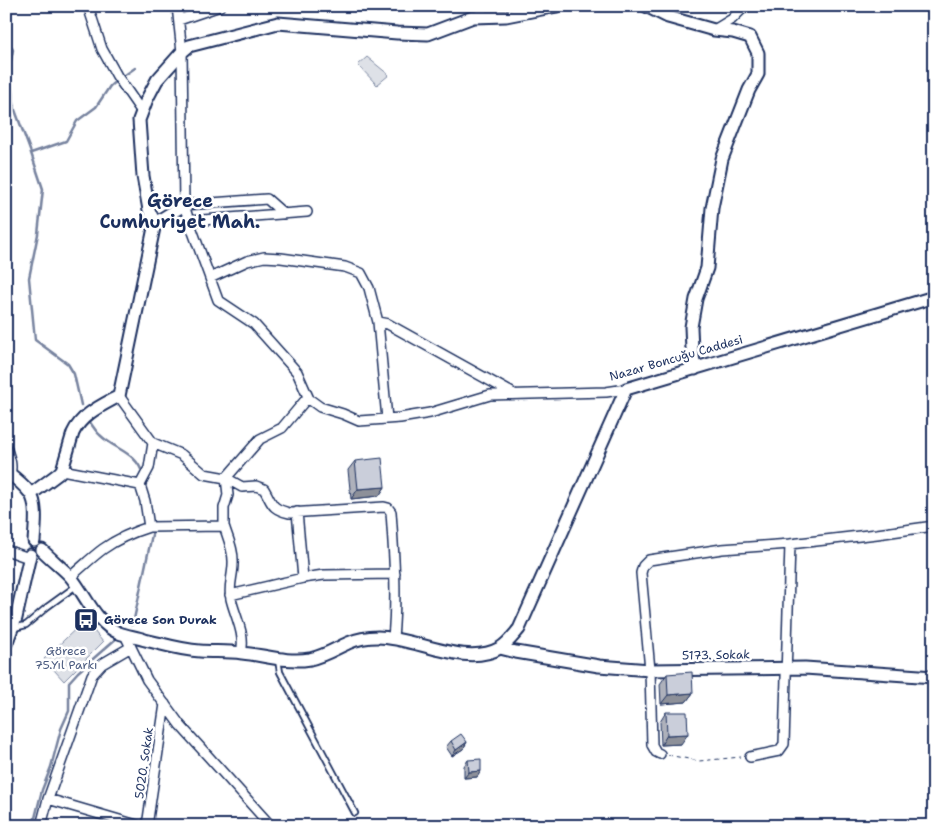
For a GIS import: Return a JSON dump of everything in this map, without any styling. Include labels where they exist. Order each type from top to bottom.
[{"type":"street","points":[[88,6],[102,49],[117,76],[142,112]]},
{"type":"street","points":[[177,6],[182,52],[184,205],[189,221],[218,300],[254,324],[297,372],[308,397],[282,428],[260,439],[226,478],[228,495],[224,508],[224,526],[233,557],[230,595],[243,639],[241,653]]},
{"type":"street","points":[[179,20],[220,6]]},
{"type":"street","points":[[31,494],[62,470],[75,428],[86,416],[119,396],[155,223],[150,210],[143,176],[139,120],[146,99],[157,80],[185,49],[194,44],[278,22],[396,33],[428,34],[473,17],[481,11],[506,16],[557,6]]},
{"type":"street","points":[[646,6],[668,17],[714,30],[733,32],[750,37],[758,53],[758,74],[749,90],[722,159],[712,208],[707,268],[696,299],[690,327],[695,369]]},
{"type":"street","points":[[714,30],[732,19],[745,6]]},
{"type":"street","points":[[155,223],[184,205],[267,199],[284,214]]},
{"type":"street","points":[[189,221],[307,212]]},
{"type":"street","points":[[210,278],[246,260],[264,257],[345,267],[360,273],[369,288],[378,322],[387,419]]},
{"type":"street","name":"Nazar Boncuğu Caddesi","points":[[308,397],[320,407],[344,414],[359,421],[430,413],[490,395],[626,390],[934,297]]},
{"type":"street","points":[[378,322],[388,324],[516,395]]},
{"type":"street","points":[[6,644],[12,629],[30,556],[27,550],[28,545],[34,541],[39,542],[42,550],[85,596],[101,620],[109,627],[125,635],[188,650],[241,653],[291,660],[309,659],[331,652],[349,642],[377,637],[393,638],[465,654],[477,655],[491,652],[510,640],[519,629],[626,390]]},
{"type":"street","points":[[119,396],[153,443],[182,455],[204,474],[226,478],[242,487],[256,486],[264,489],[273,506],[279,510],[289,513],[388,508],[391,512],[395,574],[393,638]]},
{"type":"street","points":[[149,527],[143,481],[149,468],[153,443]]},
{"type":"street","points":[[6,447],[11,464],[8,472],[31,494],[35,515],[34,541]]},
{"type":"street","points":[[62,470],[143,481]]},
{"type":"street","points":[[297,512],[303,578]]},
{"type":"street","points":[[73,582],[103,549],[123,537],[149,527],[224,526]]},
{"type":"street","points":[[660,754],[656,752],[652,745],[650,670],[641,573],[643,566],[649,560],[722,549],[790,544],[934,526]]},
{"type":"street","points":[[750,756],[779,751],[784,744],[790,544]]},
{"type":"street","points":[[6,550],[37,556],[42,550]]},
{"type":"street","points":[[230,595],[324,575],[395,574]]},
{"type":"street","points":[[125,635],[147,680],[180,725],[271,826]]},
{"type":"street","points":[[41,826],[48,799],[88,682],[102,664],[131,646]]},
{"type":"street","name":"5173. Sokak","points":[[500,648],[599,666],[650,670],[787,667],[934,677]]},
{"type":"street","name":"5020. Sokak","points":[[148,826],[165,704]]},
{"type":"street","points":[[48,799],[140,826]]},
{"type":"lane","points":[[12,629],[26,625],[73,582]]},
{"type":"lane","points":[[278,658],[280,672],[355,813]]},
{"type":"path","points":[[660,754],[699,760],[750,756]]},
{"type":"green space","points":[[367,57],[389,75],[377,85],[358,65]]},
{"type":"green space","name":"Görece 75.Yıl Parkı","points":[[85,620],[103,642],[64,681],[44,659]]},
{"type":"building","points":[[382,458],[385,487],[358,489],[355,461]]},
{"type":"building","points":[[692,672],[693,693],[668,695],[667,674]]},
{"type":"building","points":[[666,712],[687,712],[688,734],[667,735]]},
{"type":"building","points":[[461,734],[467,742],[456,750],[451,741]]},
{"type":"building","points":[[481,759],[481,771],[469,772],[468,760]]},
{"type":"waterway","points":[[6,36],[13,50],[9,70],[15,110],[43,189],[38,234],[29,278],[35,340],[68,364],[74,374],[81,405]]},
{"type":"waterway","points":[[122,77],[135,68]]},
{"type":"waterway","points":[[31,153],[66,141],[77,121],[96,107],[110,86],[117,80]]},
{"type":"waterway","points":[[87,419],[100,435],[131,456],[140,467],[143,475]]},
{"type":"waterway","points":[[131,625],[133,624],[153,530]]},
{"type":"waterway","points":[[33,826],[61,729],[69,711],[69,682],[118,637]]},
{"type":"place","name":"Görece Son Durak","points":[[86,620]]},
{"type":"district","name":"Görece Cumhuriyet Mah.","points":[[180,211]]}]
